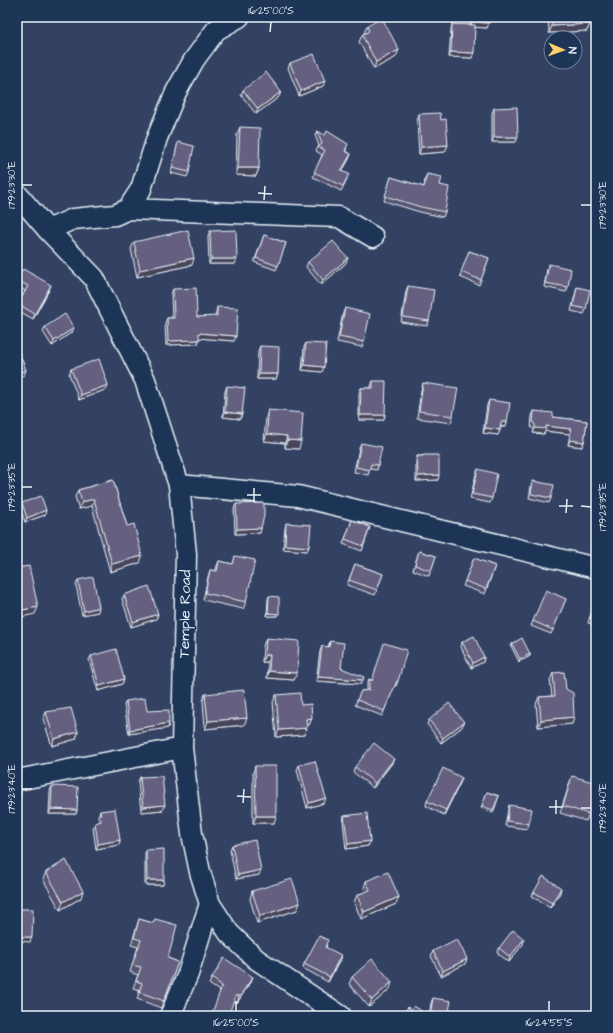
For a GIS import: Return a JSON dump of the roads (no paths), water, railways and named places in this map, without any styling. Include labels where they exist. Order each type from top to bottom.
[{"type":"street","points":[[128,209],[141,190],[157,138],[176,92],[194,60],[216,30],[239,17]]},
{"type":"street","name":"Temple Road","points":[[17,194],[48,230],[94,278],[146,380],[179,484],[186,554],[182,748],[192,834],[200,872],[210,904],[230,933],[256,959],[341,1016]]},
{"type":"street","points":[[48,230],[73,219],[115,215],[128,209],[339,217],[373,237]]},
{"type":"street","points":[[179,484],[298,496],[596,568]]},
{"type":"street","points":[[17,780],[182,748]]},
{"type":"street","points":[[170,1016],[188,974],[210,904]]}]
